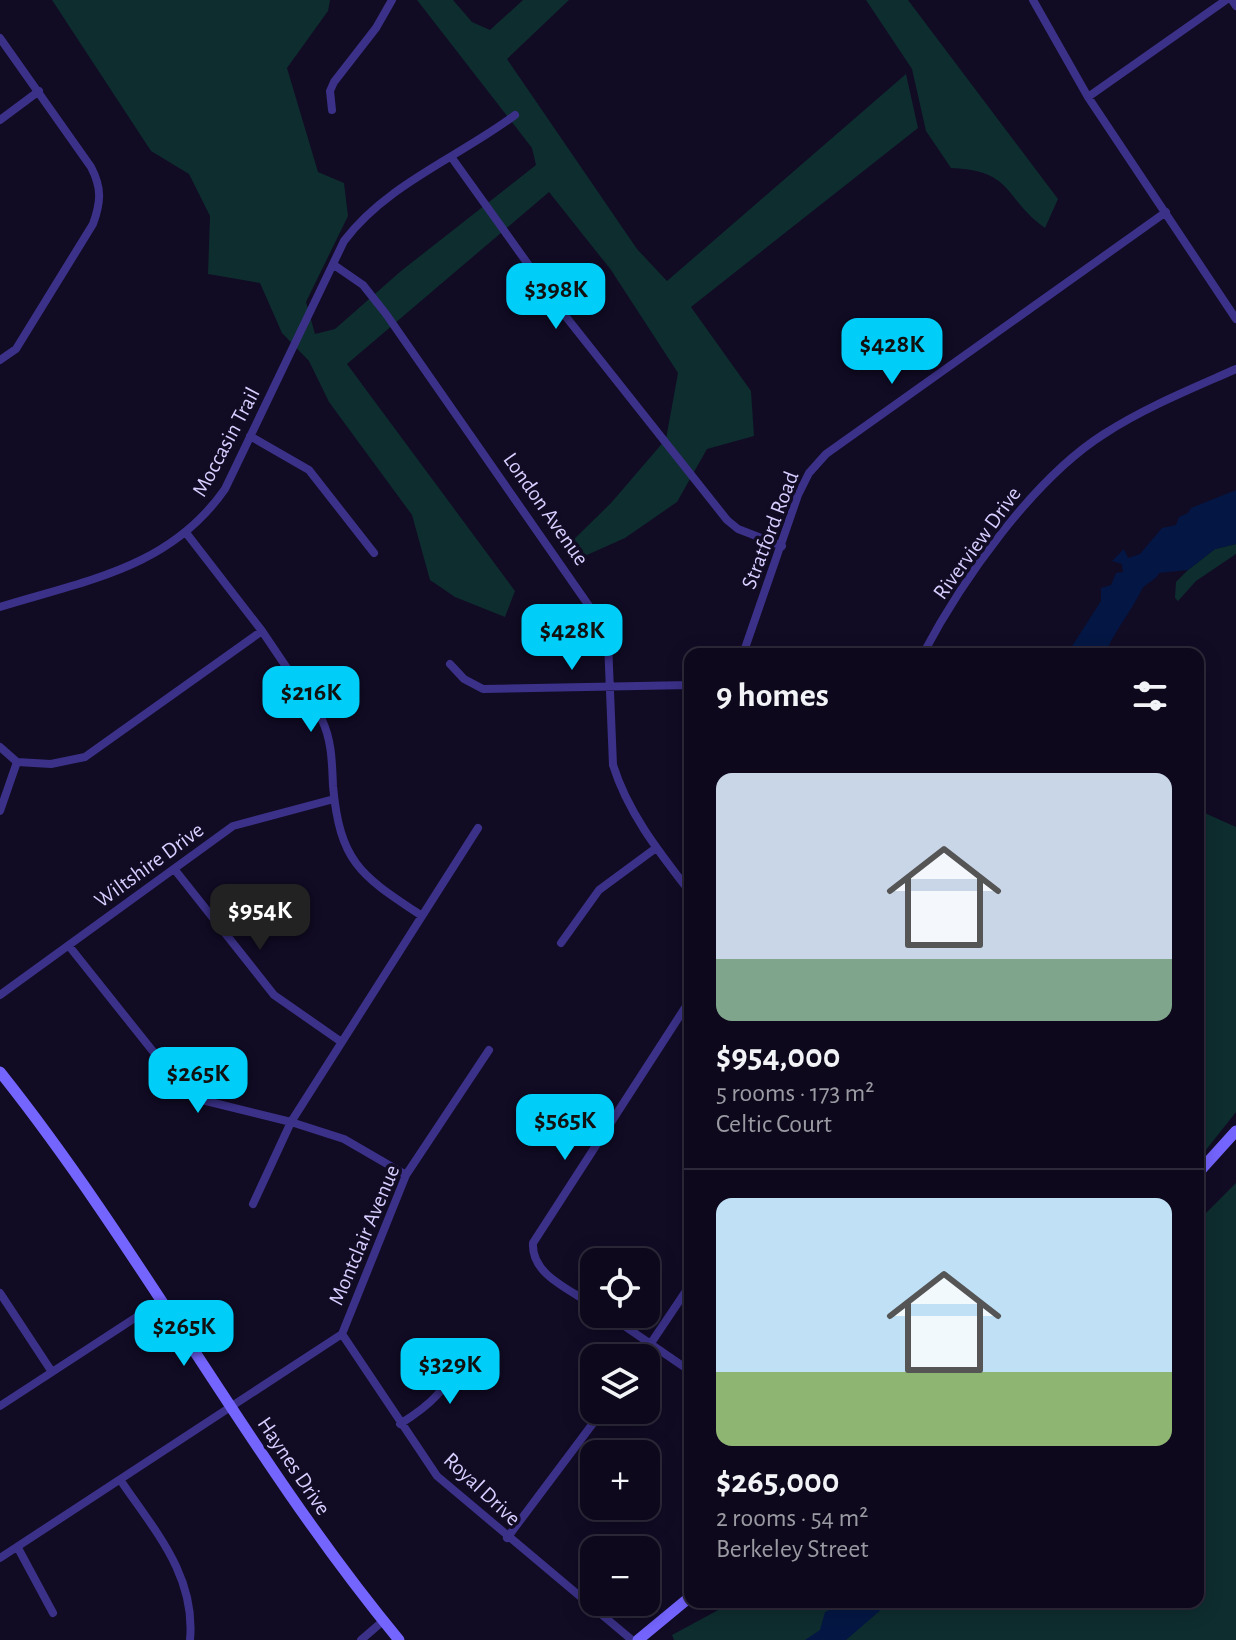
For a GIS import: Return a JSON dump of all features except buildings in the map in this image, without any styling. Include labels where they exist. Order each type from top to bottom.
[{"type":"street","points":[[332,110],[330,91],[334,82],[376,28],[392,0]]},
{"type":"street","points":[[1033,0],[1088,97],[1236,319]]},
{"type":"street","points":[[1088,97],[1229,0],[1236,6]]},
{"type":"street","points":[[0,38],[91,167],[100,184],[101,203],[93,224],[16,349],[0,360]]},
{"type":"street","points":[[0,120],[39,91]]},
{"type":"street","name":"Moccasin Trail","points":[[0,607],[139,564],[187,534],[205,517],[225,489],[344,241],[358,223],[435,164],[452,158],[515,115]]},
{"type":"street","points":[[452,158],[563,313],[694,478],[738,529],[782,546]]},
{"type":"street","name":"Stratford Road","points":[[745,648],[798,495],[809,473],[826,454],[1166,212]]},
{"type":"street","name":"London Avenue","points":[[334,265],[363,285],[386,314],[603,626],[608,642],[613,765],[631,808],[684,884]]},
{"type":"street","name":"Riverview Drive","points":[[927,648],[1012,521],[1049,479],[1101,436],[1142,411],[1236,369]]},
{"type":"street","points":[[250,436],[309,470],[374,553]]},
{"type":"street","points":[[187,534],[305,690],[329,735],[334,799],[351,859],[359,871],[422,916]]},
{"type":"street","points":[[0,747],[17,762],[51,764],[85,757],[262,631]]},
{"type":"street","points":[[450,664],[464,679],[483,689],[684,685]]},
{"type":"street","points":[[0,811],[17,762]]},
{"type":"street","name":"Wiltshire Drive","points":[[0,995],[233,826],[334,799]]},
{"type":"street","points":[[253,1204],[291,1122],[478,828]]},
{"type":"street","points":[[561,943],[599,890],[656,848]]},
{"type":"street","points":[[175,870],[274,995],[340,1041]]},
{"type":"street","points":[[69,946],[179,1084],[206,1101],[344,1139],[406,1175]]},
{"type":"street","points":[[580,1296],[538,1268],[532,1256],[533,1243],[684,1009]]},
{"type":"street","name":"Montclair Avenue","points":[[0,1558],[342,1334],[406,1175],[489,1050]]},
{"type":"street","name":"Haynes Drive","points":[[0,1072],[63,1151],[329,1553],[399,1640]]},
{"type":"street","points":[[1204,1166],[1236,1131]]},
{"type":"street","points":[[0,1293],[52,1372]]},
{"type":"street","points":[[628,1328],[651,1344],[684,1294]]},
{"type":"street","points":[[0,1406],[161,1301]]},
{"type":"street","name":"Royal Drive","points":[[342,1334],[437,1476],[507,1538],[635,1640]]},
{"type":"street","points":[[660,1350],[684,1367]]},
{"type":"street","points":[[400,1424],[424,1409],[448,1385],[462,1355]]},
{"type":"street","points":[[507,1538],[592,1424]]},
{"type":"street","points":[[121,1481],[177,1563],[188,1593],[190,1640]]},
{"type":"street","points":[[18,1548],[53,1613]]},
{"type":"street","points":[[635,1640],[684,1602]]},
{"type":"street","points":[[361,1640],[383,1621]]},
{"type":"green space","points":[[52,0],[330,0],[328,11],[287,68],[318,172],[344,183],[348,216],[306,302],[315,334],[335,329],[401,271],[536,165],[532,148],[417,0],[453,0],[472,22],[490,30],[523,0],[569,0],[507,59],[637,249],[667,281],[906,74],[918,128],[691,307],[751,391],[754,436],[707,449],[677,502],[625,538],[578,559],[564,549],[611,503],[666,439],[678,373],[611,270],[549,192],[347,364],[515,591],[505,617],[455,597],[430,580],[412,515],[329,402],[309,361],[282,333],[260,283],[208,274],[210,216],[189,174],[151,151]]},
{"type":"green space","points":[[866,0],[908,0],[1058,199],[1045,228],[998,180],[972,170],[951,168],[926,131],[912,69]]},
{"type":"green space","points":[[1236,544],[1236,554],[1196,581],[1178,601],[1175,598],[1176,582],[1188,570],[1215,549]]},
{"type":"green space","points":[[1204,813],[1236,827],[1236,1112],[1204,1152]]},
{"type":"green space","points":[[1236,1183],[1236,1640],[674,1640],[672,1635],[722,1608],[1204,1608],[1204,1215]]},
{"type":"water","points":[[1236,490],[1236,544],[1215,549],[1188,570],[1159,573],[1143,588],[1108,648],[1071,648],[1101,601],[1101,588],[1111,585],[1116,573],[1123,572],[1122,564],[1112,561],[1124,549],[1128,558],[1140,554],[1162,528],[1176,525],[1179,517],[1191,508]]},
{"type":"water","points":[[833,1608],[883,1608],[846,1640],[805,1640],[820,1630],[825,1612]]}]
